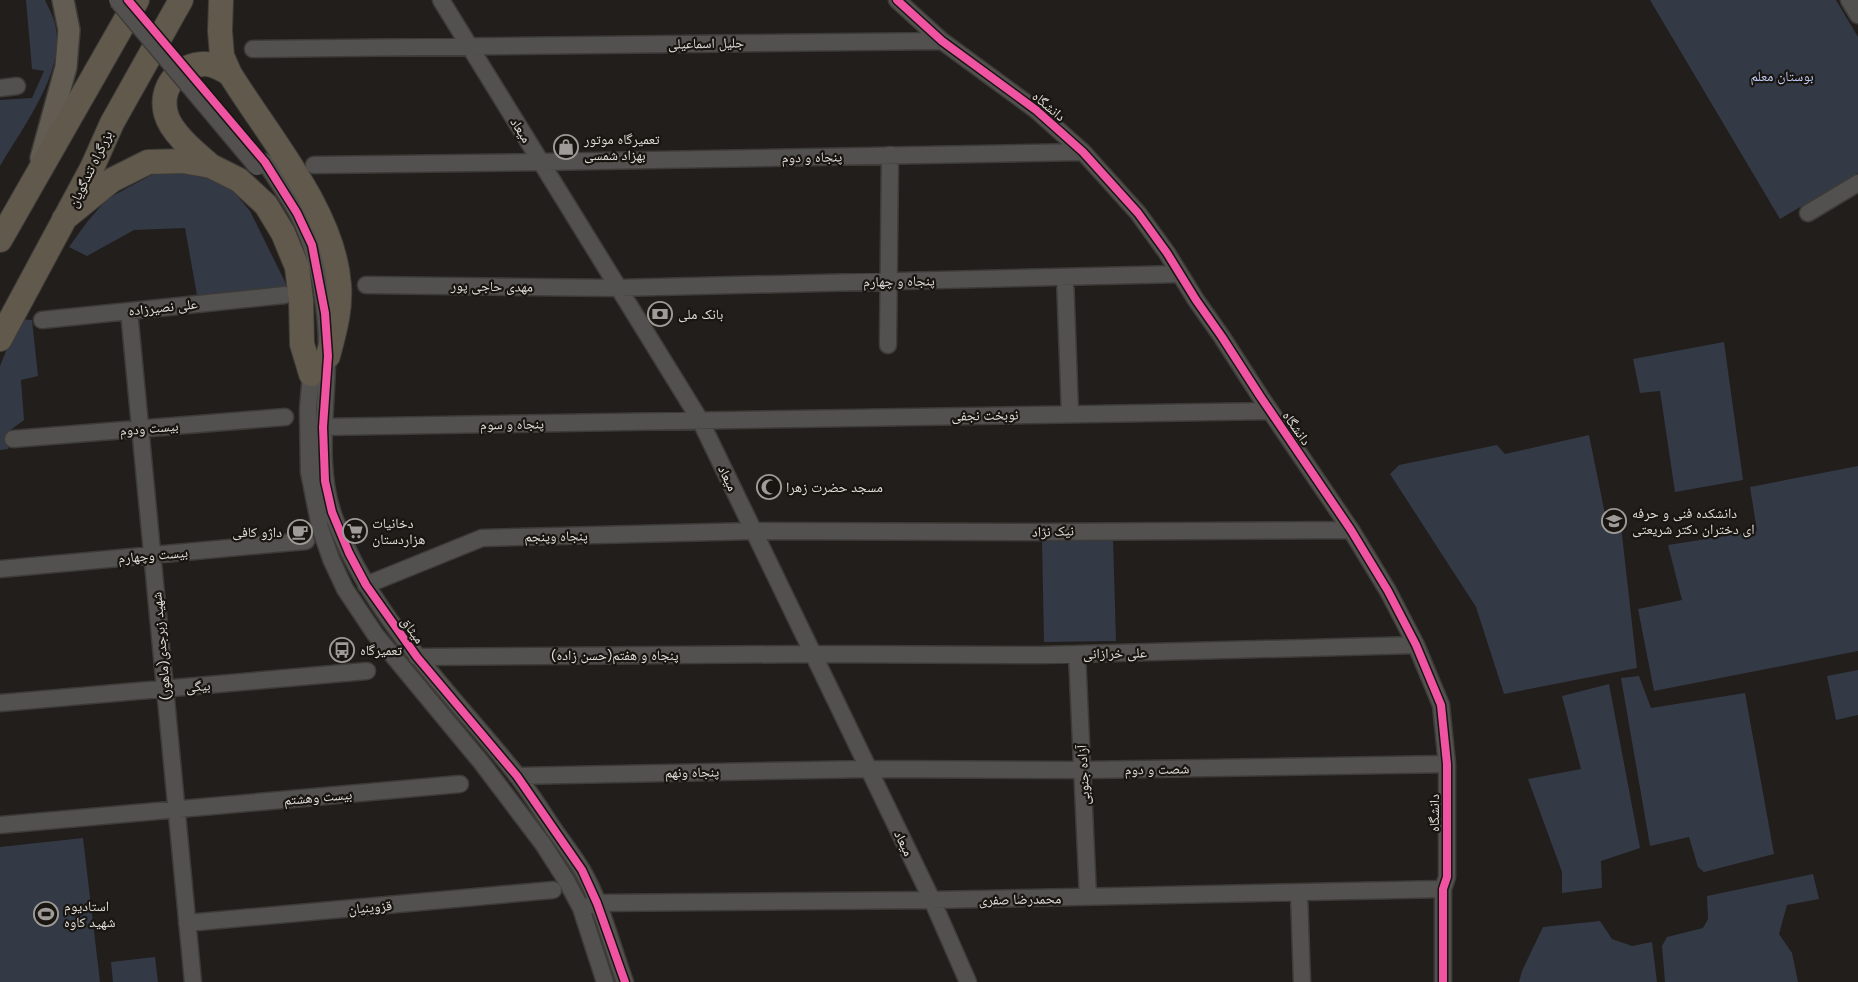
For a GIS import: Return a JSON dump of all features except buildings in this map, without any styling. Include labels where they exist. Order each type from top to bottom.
[{"type":"highway","points":[[0,240],[137,0]]},
{"type":"highway","name":"بزرگراه تندگویان","points":[[0,339],[92,168],[112,123],[181,0]]},
{"type":"highway","points":[[221,0],[220,31],[222,56],[230,74],[314,204],[330,241],[339,285],[338,320],[328,356]]},
{"type":"highway","points":[[210,166],[189,147],[166,116],[164,103],[166,90],[177,74],[194,65],[206,64],[219,67],[230,74]]},
{"type":"highway","points":[[64,219],[112,180],[148,162],[183,161],[210,166],[239,180],[266,205],[283,233],[297,267],[301,300],[302,344],[311,374]]},
{"type":"main road","points":[[35,177],[66,67],[69,30],[63,0]]},
{"type":"street","points":[[117,0],[257,167],[290,217],[308,250]]},
{"type":"street","points":[[128,0],[266,162],[298,214],[308,250],[312,298],[313,344],[308,408],[309,472],[320,527],[330,559],[345,589],[374,634],[481,762],[544,844],[581,908],[605,982]]},
{"type":"street","name":"میعاد","points":[[441,0],[700,420],[932,900],[968,982]]},
{"type":"street","name":"دانشگاه","points":[[897,0],[942,40],[1036,110],[1083,152],[1138,213],[1351,530],[1388,591],[1416,645],[1441,705],[1447,764],[1447,877],[1443,889],[1443,982]]},
{"type":"street","name":"جلیل اسماعیلی","points":[[253,49],[942,40]]},
{"type":"street","points":[[0,88],[17,86]]},
{"type":"street","name":"پنجاه و دوم","points":[[314,165],[1083,152]]},
{"type":"street","points":[[888,345],[890,155]]},
{"type":"street","points":[[1808,213],[1858,183]]},
{"type":"street","name":"میثاق","points":[[308,250],[325,313],[328,356],[323,427],[325,481],[332,512],[348,553],[366,585],[417,657],[517,776],[582,870],[597,903],[625,982]]},
{"type":"street","name":"پنجاه و چهارم","points":[[618,288],[1180,274]]},
{"type":"street","points":[[1065,277],[1070,414]]},
{"type":"street","name":"مهدی حاجی پور","points":[[366,285],[618,288]]},
{"type":"street","name":"علی نصیرزاده","points":[[42,320],[285,295]]},
{"type":"street","name":"شهید زبرجدی(ماهور)","points":[[129,311],[193,982]]},
{"type":"street","name":"نوبخت نجفی","points":[[700,420],[1270,411]]},
{"type":"street","name":"بیست ودوم","points":[[13,439],[285,417]]},
{"type":"street","name":"پنجاه و سوم","points":[[323,427],[700,420]]},
{"type":"street","name":"نیک نژاد","points":[[754,531],[1351,530]]},
{"type":"street","name":"پنجاه وپنجم","points":[[366,585],[482,538],[754,531]]},
{"type":"street","name":"بیست وچهارم","points":[[0,568],[306,541]]},
{"type":"street","name":"علی خرازانی","points":[[814,654],[1077,654],[1416,645]]},
{"type":"street","name":"(حسن زاده)پنجاه و هفتم","points":[[417,657],[814,654]]},
{"type":"street","name":"آزاده جنوبی","points":[[1077,654],[1088,897]]},
{"type":"street","name":"بیگی","points":[[0,703],[367,671]]},
{"type":"street","name":"شصت و دوم","points":[[868,769],[1082,770],[1447,764]]},
{"type":"street","name":"پنجاه ونهم","points":[[517,776],[868,769]]},
{"type":"street","name":"بیست وهشتم","points":[[0,826],[460,784]]},
{"type":"street","name":"محمدرضا صفری","points":[[581,908],[597,903],[932,900],[1443,889]]},
{"type":"street","name":"قزوینیان","points":[[187,923],[553,890]]},
{"type":"street","points":[[1299,892],[1302,982]]},
{"type":"green space","points":[[26,0],[45,0],[55,25],[57,46],[48,82],[0,166],[0,100],[32,98],[44,71],[32,69]]},
{"type":"green space","name":"بوستان معلم","points":[[1650,0],[1836,0],[1858,37],[1858,173],[1780,219]]},
{"type":"green space","points":[[194,172],[229,186],[250,211],[288,288],[197,295],[185,228],[134,230],[87,256],[69,247],[107,199],[153,174]]},
{"type":"green space","points":[[19,319],[32,320],[38,376],[21,380],[24,420],[9,431],[8,449],[0,450],[0,366]]},
{"type":"green space","points":[[1724,342],[1743,480],[1675,492],[1660,391],[1640,393],[1633,359]]},
{"type":"green space","points":[[1589,435],[1606,519],[1620,517],[1637,668],[1504,694],[1476,607],[1390,474],[1399,465],[1497,445],[1505,454]]},
{"type":"green space","points":[[1858,466],[1858,651],[1654,691],[1638,609],[1682,600],[1668,545],[1757,531],[1750,487]]},
{"type":"green space","points":[[1113,537],[1116,641],[1044,642],[1042,539]]},
{"type":"green space","points":[[1858,670],[1858,715],[1836,720],[1827,676]]},
{"type":"green space","points":[[1639,676],[1651,708],[1745,693],[1774,854],[1704,872],[1698,867],[1689,837],[1650,846],[1621,678]]},
{"type":"green space","points":[[1609,684],[1640,848],[1601,861],[1602,888],[1562,893],[1562,872],[1528,779],[1581,769],[1562,696]]},
{"type":"green space","name":"استادیوم شهید کاوه","points":[[83,838],[100,982],[0,982],[0,847]]},
{"type":"green space","points":[[1813,874],[1819,899],[1787,905],[1779,934],[1792,953],[1798,982],[1665,982],[1662,946],[1667,937],[1703,928],[1708,919],[1707,896]]},
{"type":"green space","points":[[1600,921],[1612,939],[1632,946],[1652,942],[1657,982],[1519,982],[1522,971],[1543,927]]},
{"type":"green space","points":[[155,957],[158,982],[113,982],[111,962]]},
{"type":"cycle path","points":[[128,0],[265,162],[297,213],[312,245],[325,313],[328,356],[323,427],[325,481],[332,512],[349,553],[366,585],[417,657],[517,776],[582,870],[597,903],[625,982]]},
{"type":"cycle path","points":[[897,0],[942,41],[1036,110],[1083,152],[1138,213],[1167,253],[1196,300],[1351,530],[1388,591],[1416,645],[1441,705],[1447,764],[1447,877],[1443,889],[1443,982]]},
{"type":"place","name":"تعمیرگاه موتور بهزاد شمسی","points":[[566,147]]},
{"type":"place","name":"بانک ملی","points":[[660,314]]},
{"type":"place","name":"مسجد حضرت زهرا","points":[[769,487]]},
{"type":"place","name":"دانشکده فنی و حرفه ای دختران دکتر شریعتی","points":[[1614,521]]},
{"type":"place","name":"دخانیات هزاردستان","points":[[355,531]]},
{"type":"place","name":"داژو کافی","points":[[300,532]]},
{"type":"place","name":"تعمیرگاه","points":[[342,650]]},
{"type":"place","name":"استادیوم شهید کاوه","points":[[46,914]]}]
